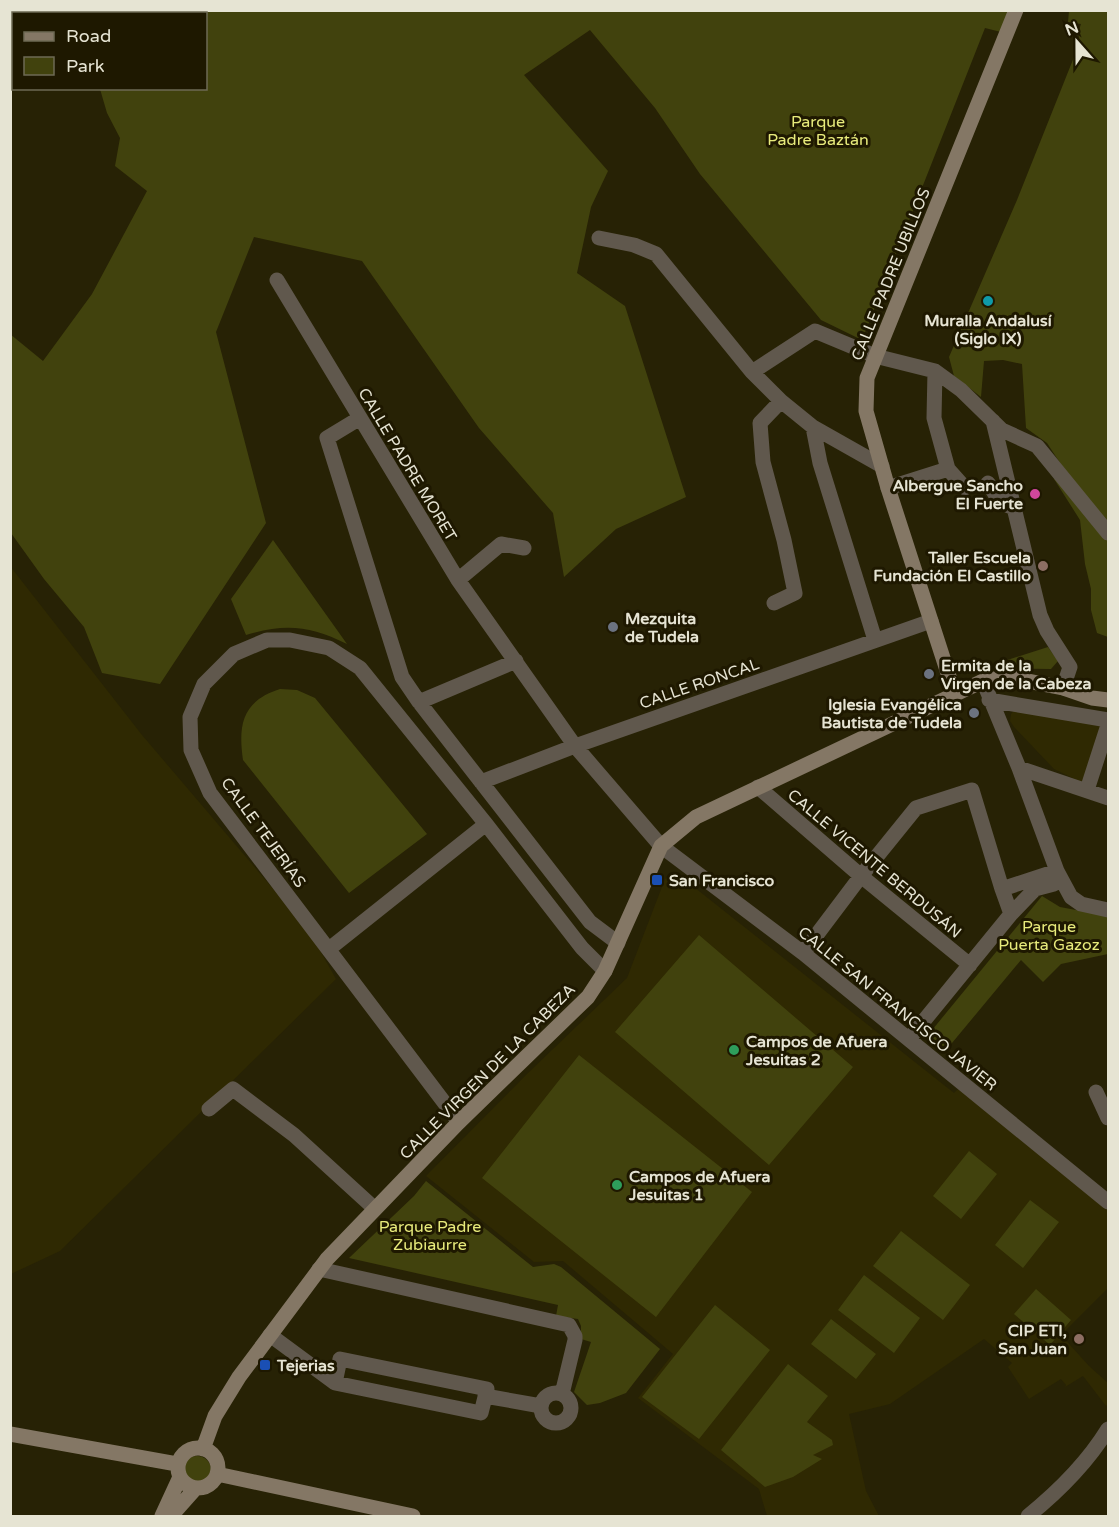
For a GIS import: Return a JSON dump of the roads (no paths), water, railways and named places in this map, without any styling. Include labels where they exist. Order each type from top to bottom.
[{"type":"street","name":"CALLE PADRE UBILLOS","points":[[955,695],[888,488],[866,411],[867,378],[1016,10]]},
{"type":"street","points":[[599,238],[634,245],[656,254],[752,372],[781,401],[813,427],[882,466]]},
{"type":"street","name":"CALLE PADRE MORET","points":[[277,280],[458,580],[575,746],[662,846]]},
{"type":"street","points":[[752,372],[815,331],[875,356],[935,371],[961,390],[1002,430],[1037,446],[1108,533]]},
{"type":"street","points":[[935,371],[934,418],[948,470],[964,488]]},
{"type":"street","points":[[774,603],[795,593],[784,540],[763,462],[760,423],[781,401]]},
{"type":"street","points":[[360,418],[327,438],[402,677],[590,922],[618,942]]},
{"type":"street","points":[[993,421],[1040,615],[1070,667],[1063,688]]},
{"type":"street","points":[[813,427],[820,463],[875,640]]},
{"type":"street","points":[[888,488],[948,470]]},
{"type":"street","points":[[988,483],[1000,502],[1014,508]]},
{"type":"street","points":[[458,580],[501,544],[524,549]]},
{"type":"street","name":"CALLE RONCAL","points":[[481,782],[575,746],[930,621]]},
{"type":"street","name":"CALLE TEJERÍAS","points":[[459,1122],[210,793],[191,750],[190,717],[204,684],[234,654],[267,640],[290,640],[329,648],[360,668],[486,824],[582,948],[605,971]]},
{"type":"street","points":[[419,702],[516,662]]},
{"type":"street","points":[[1108,700],[1092,698],[1063,688],[1006,677],[982,681],[1019,768],[1057,871],[1071,897],[1081,904],[1108,910]]},
{"type":"street","name":"CALLE VIRGEN DE LA CABEZA","points":[[203,1449],[215,1416],[239,1377],[319,1269],[374,1208],[459,1122],[588,997],[605,971],[662,846],[696,817],[982,681]]},
{"type":"street","points":[[989,700],[1108,720]]},
{"type":"street","points":[[1087,790],[1108,725]]},
{"type":"street","points":[[1019,768],[1108,798]]},
{"type":"street","name":"CALLE VICENTE BERDUSÁN","points":[[758,787],[861,876],[970,965]]},
{"type":"street","points":[[803,953],[916,808],[972,790],[1011,914]]},
{"type":"street","points":[[328,949],[486,824]]},
{"type":"street","name":"CALLE SAN FRANCISCO JAVIER","points":[[662,846],[803,953],[1108,1202]]},
{"type":"street","points":[[1002,889],[1057,871]]},
{"type":"street","points":[[909,1039],[1011,914],[1035,889],[1054,884],[1057,871]]},
{"type":"street","points":[[209,1109],[233,1089],[294,1135],[374,1208]]},
{"type":"street","points":[[1096,1092],[1108,1118]]},
{"type":"street","points":[[319,1269],[569,1324],[575,1340],[562,1394]]},
{"type":"street","points":[[270,1335],[335,1383],[482,1413],[486,1389],[340,1359],[335,1383]]},
{"type":"street","points":[[550,1394],[562,1394],[568,1399],[572,1408],[568,1418],[560,1423],[550,1422],[543,1415],[542,1406],[550,1394]]},
{"type":"street","points":[[485,1396],[542,1406]]},
{"type":"street","points":[[1028,1516],[1065,1484],[1093,1452],[1108,1429]]},
{"type":"street","points":[[10,1434],[179,1471]]},
{"type":"street","points":[[162,1516],[179,1471],[183,1453],[195,1448],[203,1449],[214,1456],[218,1465],[217,1474],[211,1484],[195,1489],[171,1516]]},
{"type":"street","points":[[179,1471],[182,1481],[195,1489]]},
{"type":"street","points":[[217,1474],[413,1516]]},
{"type":"place","name":"Muralla Andalusí (Siglo IX)","points":[[988,301]]},
{"type":"place","name":"Albergue Sancho El Fuerte","points":[[1035,494]]},
{"type":"place","name":"Taller Escuela Fundación El Castillo","points":[[1043,566]]},
{"type":"place","name":"Mezquita de Tudela","points":[[613,627]]},
{"type":"place","name":"Ermita de la Virgen de la Cabeza","points":[[929,674]]},
{"type":"place","name":"Iglesia Evangélica Bautista de Tudela","points":[[974,713]]},
{"type":"place","name":"San Francisco","points":[[657,880]]},
{"type":"place","name":"Campos de Afuera Jesuitas 2","points":[[734,1050]]},
{"type":"place","name":"Campos de Afuera Jesuitas 1","points":[[617,1185]]},
{"type":"place","name":"CIP ETI, San Juan","points":[[1079,1339]]},
{"type":"place","name":"Tejerias","points":[[265,1365]]},
{"type":"park label","name":"Parque Padre Baztán","points":[[818,130]]},
{"type":"park label","name":"Parque Puerta Gazoz","points":[[1049,935]]},
{"type":"park label","name":"Parque Padre Zubiaurre","points":[[430,1235]]}]
